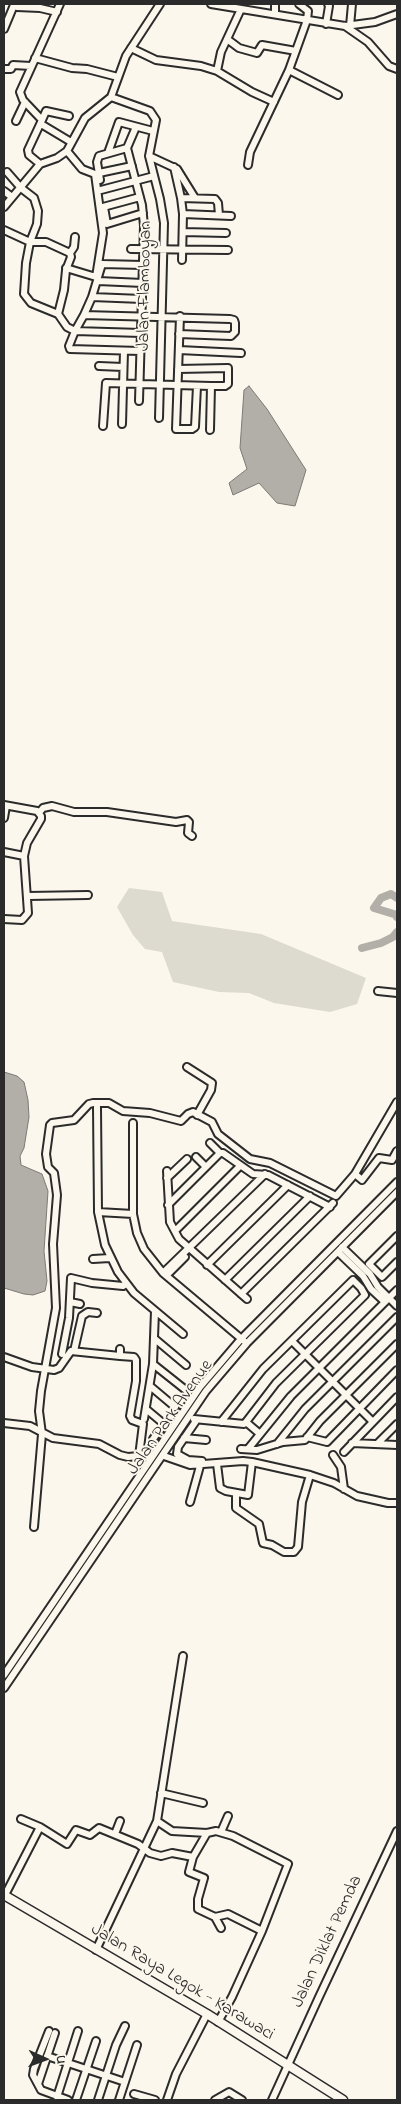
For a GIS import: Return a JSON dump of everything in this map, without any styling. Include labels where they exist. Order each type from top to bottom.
[{"type":"main road","name":"Jalan Raya Legok - Karawaci","points":[[4,1895],[207,2014],[343,2100]]},
{"type":"street","points":[[60,4],[30,66],[20,92],[25,102],[41,122],[71,142]]},
{"type":"street","points":[[4,207],[40,164],[57,158],[67,151],[85,118],[111,96],[131,48],[160,4]]},
{"type":"street","points":[[212,4],[326,24],[348,26],[375,22],[397,14]]},
{"type":"street","points":[[275,4],[275,14]]},
{"type":"street","points":[[248,165],[250,152],[289,70],[307,20],[308,11],[299,4]]},
{"type":"street","points":[[326,24],[328,4]]},
{"type":"street","points":[[348,26],[352,4]]},
{"type":"street","points":[[4,29],[14,5],[57,12]]},
{"type":"street","points":[[217,71],[221,52],[241,9]]},
{"type":"street","points":[[348,26],[368,42],[386,62],[397,69]]},
{"type":"street","points":[[227,39],[239,48],[257,54],[262,45],[296,51]]},
{"type":"street","points":[[131,48],[156,60],[202,66],[217,71],[252,92],[274,102]]},
{"type":"street","points":[[35,58],[118,77]]},
{"type":"street","points":[[4,70],[11,69],[13,65],[30,66]]},
{"type":"street","points":[[289,70],[338,95]]},
{"type":"street","points":[[108,153],[118,123],[154,131],[156,120],[152,113],[111,96]]},
{"type":"street","points":[[16,121],[25,102]]},
{"type":"street","points":[[40,164],[29,155],[28,150],[46,111],[69,116]]},
{"type":"street","points":[[136,127],[127,148],[143,213],[144,248],[139,401]]},
{"type":"street","name":"Jalan Flamboyan","points":[[154,131],[149,156],[162,211],[163,249],[159,418]]},
{"type":"street","points":[[127,148],[98,158],[107,224],[143,213]]},
{"type":"street","points":[[66,268],[96,277],[103,233],[95,174],[82,169],[67,151]]},
{"type":"street","points":[[149,156],[174,167],[181,173],[196,198]]},
{"type":"street","points":[[99,172],[132,166]]},
{"type":"street","points":[[174,167],[182,198],[182,260]]},
{"type":"street","points":[[7,172],[21,188],[34,198],[37,207],[37,224],[30,242],[24,294],[31,303],[58,314],[67,327],[75,331],[141,333]]},
{"type":"street","points":[[101,190],[154,176]]},
{"type":"street","points":[[4,191],[12,197]]},
{"type":"street","points":[[104,207],[140,197]]},
{"type":"street","points":[[182,198],[216,200],[219,215]]},
{"type":"street","points":[[183,214],[231,216]]},
{"type":"street","points":[[4,230],[30,242],[46,242],[70,253]]},
{"type":"street","points":[[183,232],[226,233]]},
{"type":"street","points":[[58,314],[66,268],[71,259],[70,253],[73,249],[75,237]]},
{"type":"street","points":[[131,249],[228,250]]},
{"type":"street","points":[[140,351],[71,349],[69,346],[92,297],[102,264],[143,265]]},
{"type":"street","points":[[98,281],[143,283]]},
{"type":"street","points":[[92,297],[142,300]]},
{"type":"street","points":[[84,315],[180,316],[232,319],[235,323],[235,332],[231,336],[179,334]]},
{"type":"street","points":[[180,316],[176,429],[192,430],[195,427],[197,386]]},
{"type":"street","points":[[122,424],[124,350]]},
{"type":"street","points":[[178,350],[241,353]]},
{"type":"street","points":[[99,366],[124,366]]},
{"type":"street","points":[[103,426],[105,384],[227,385],[228,368],[178,369]]},
{"type":"street","points":[[210,430],[211,386]]},
{"type":"street","points":[[4,818],[5,806],[33,810],[40,813]]},
{"type":"street","points":[[4,920],[22,920],[26,918],[29,911],[24,856],[27,843],[41,823],[40,813],[43,808],[52,806],[74,812],[107,812],[176,822],[187,820],[189,822],[188,833],[192,836]]},
{"type":"street","points":[[4,852],[24,856]]},
{"type":"street","points":[[28,896],[88,895]]},
{"type":"street","points":[[378,991],[397,993]]},
{"type":"street","points":[[187,1067],[212,1083],[211,1090],[197,1115]]},
{"type":"street","points":[[34,1527],[42,1434],[39,1410],[44,1369],[56,1308],[53,1244],[57,1194],[54,1173],[48,1166],[46,1154],[52,1122],[74,1120],[89,1104],[93,1103],[109,1103],[123,1111],[150,1113],[181,1121],[191,1112],[212,1122],[218,1134],[250,1159],[270,1162],[333,1195],[338,1193],[352,1176],[356,1174],[378,1132],[395,1113],[397,1102]]},
{"type":"street","points":[[98,1107],[98,1212],[110,1258],[126,1284],[183,1334]]},
{"type":"street","points":[[133,1123],[133,1212],[137,1233],[144,1249],[165,1274],[244,1341]]},
{"type":"street","points":[[187,1159],[167,1175],[170,1222],[179,1239],[189,1250],[244,1296],[332,1205],[265,1174],[253,1174],[223,1153],[220,1153],[210,1143]]},
{"type":"street","points":[[356,1174],[362,1180],[379,1158],[392,1160],[397,1151]]},
{"type":"street","points":[[168,1205],[220,1153]]},
{"type":"street","points":[[196,1157],[206,1167]]},
{"type":"street","points":[[175,1231],[240,1166]]},
{"type":"street","points":[[165,1274],[265,1174]]},
{"type":"street","name":"Jalan Park Avenue","points":[[244,1341],[340,1250],[397,1182]]},
{"type":"street","points":[[207,1265],[288,1185]]},
{"type":"street","name":"Jalan Park Avenue","points":[[4,1676],[203,1389],[244,1341],[363,1222],[397,1192]]},
{"type":"street","points":[[225,1280],[310,1196]]},
{"type":"street","points":[[98,1212],[133,1212]]},
{"type":"street","points":[[397,1236],[369,1264],[382,1277],[397,1262]]},
{"type":"street","points":[[340,1250],[370,1274],[387,1300],[397,1306]]},
{"type":"street","points":[[92,1259],[110,1258]]},
{"type":"street","points":[[62,1354],[69,1318],[70,1278],[92,1283],[123,1286],[126,1284]]},
{"type":"street","points":[[188,1416],[196,1420],[244,1424],[276,1383],[365,1295],[353,1280],[263,1370],[221,1422]]},
{"type":"street","points":[[397,1290],[291,1396],[260,1434],[244,1449],[257,1450],[277,1444],[305,1440],[320,1421],[397,1344]]},
{"type":"street","points":[[70,1302],[80,1304]]},
{"type":"street","points":[[144,1419],[153,1364],[155,1311]]},
{"type":"street","points":[[74,1351],[82,1316],[88,1312],[97,1313]]},
{"type":"street","points":[[277,1444],[305,1409],[397,1317]]},
{"type":"street","points":[[155,1339],[186,1365]]},
{"type":"street","points":[[292,1341],[373,1422]]},
{"type":"street","points":[[4,1357],[44,1369],[54,1370],[59,1368],[71,1351],[120,1353],[134,1358],[136,1360],[136,1382],[130,1416],[132,1420],[143,1424],[139,1456]]},
{"type":"street","points":[[153,1364],[187,1391]]},
{"type":"street","points":[[308,1437],[327,1442],[397,1370]]},
{"type":"street","points":[[150,1386],[175,1407]]},
{"type":"street","name":"Jalan Park Avenue","points":[[4,1688],[188,1416],[203,1389]]},
{"type":"street","points":[[344,1452],[397,1397]]},
{"type":"street","points":[[146,1409],[164,1424],[152,1439]]},
{"type":"street","points":[[196,1420],[178,1447],[177,1454],[201,1464]]},
{"type":"street","points":[[246,1422],[260,1434]]},
{"type":"street","points":[[4,1423],[30,1426],[42,1434],[53,1438],[99,1444],[120,1455],[148,1455]]},
{"type":"street","points":[[377,1444],[397,1424]]},
{"type":"street","points":[[184,1438],[206,1440]]},
{"type":"street","points":[[352,1443],[397,1445]]},
{"type":"street","points":[[333,1454],[342,1467],[344,1489]]},
{"type":"street","points":[[164,1456],[190,1465],[252,1462],[310,1475],[334,1483],[357,1496],[397,1504]]},
{"type":"street","points":[[217,1464],[220,1488],[244,1496],[249,1494],[252,1462]]},
{"type":"street","points":[[190,1502],[201,1464]]},
{"type":"street","points":[[236,1494],[236,1508],[259,1524],[263,1543],[272,1544],[284,1552],[294,1552],[298,1547],[302,1502],[310,1475]]},
{"type":"street","points":[[96,1950],[157,1821],[183,1656]]},
{"type":"street","points":[[162,1793],[203,1803]]},
{"type":"street","points":[[221,1832],[228,1816]]},
{"type":"street","points":[[21,1818],[40,1827],[67,1844],[76,1830],[90,1835],[99,1828],[161,1856],[172,1853],[193,1858]]},
{"type":"street","points":[[115,1834],[120,1821]]},
{"type":"street","points":[[157,1821],[172,1831],[221,1832],[288,1864],[262,1932],[232,1997],[218,2022]]},
{"type":"street","points":[[4,1895],[40,1827]]},
{"type":"street","name":"Jalan Diklat Pemda","points":[[272,2100],[397,1831]]},
{"type":"street","points":[[207,1833],[193,1858],[189,1872],[204,1878],[197,1907],[199,1910],[215,1917],[228,1914],[262,1932]]},
{"type":"street","points":[[215,1917],[221,1928]]},
{"type":"street","points":[[167,2100],[176,2074],[207,2014]]},
{"type":"street","points":[[98,2100],[124,2026]]},
{"type":"street","points":[[56,2096],[78,2031]]},
{"type":"street","points":[[38,2084],[52,2032],[34,2068],[34,2074],[38,2084],[41,2090],[68,2100]]},
{"type":"street","points":[[76,2100],[96,2041]]},
{"type":"street","points":[[118,2100],[137,2044]]},
{"type":"street","points":[[47,2056],[125,2082]]},
{"type":"street","points":[[215,2100],[229,2092],[233,2092],[242,2100]]},
{"type":"street","points":[[134,2094],[142,2098],[155,2100]]},
{"type":"shaded area","points":[[249,386],[267,409],[306,470],[295,506],[277,503],[259,483],[233,495],[229,483],[247,469],[240,448],[244,390]]},
{"type":"shaded area","points":[[129,888],[162,892],[172,921],[261,934],[366,978],[357,1004],[330,1012],[274,1003],[249,993],[219,992],[173,982],[162,952],[145,949],[133,935],[117,907]]},
{"type":"shaded area","points":[[4,1072],[17,1076],[24,1082],[28,1100],[29,1117],[24,1148],[20,1156],[21,1165],[42,1174],[48,1191],[44,1251],[47,1281],[45,1291],[33,1295],[4,1288]]},
{"type":"waterway","points":[[397,898],[391,894],[381,898],[374,908],[397,915],[397,917]]},
{"type":"waterway","points":[[362,948],[381,943],[393,937],[397,932]]}]
